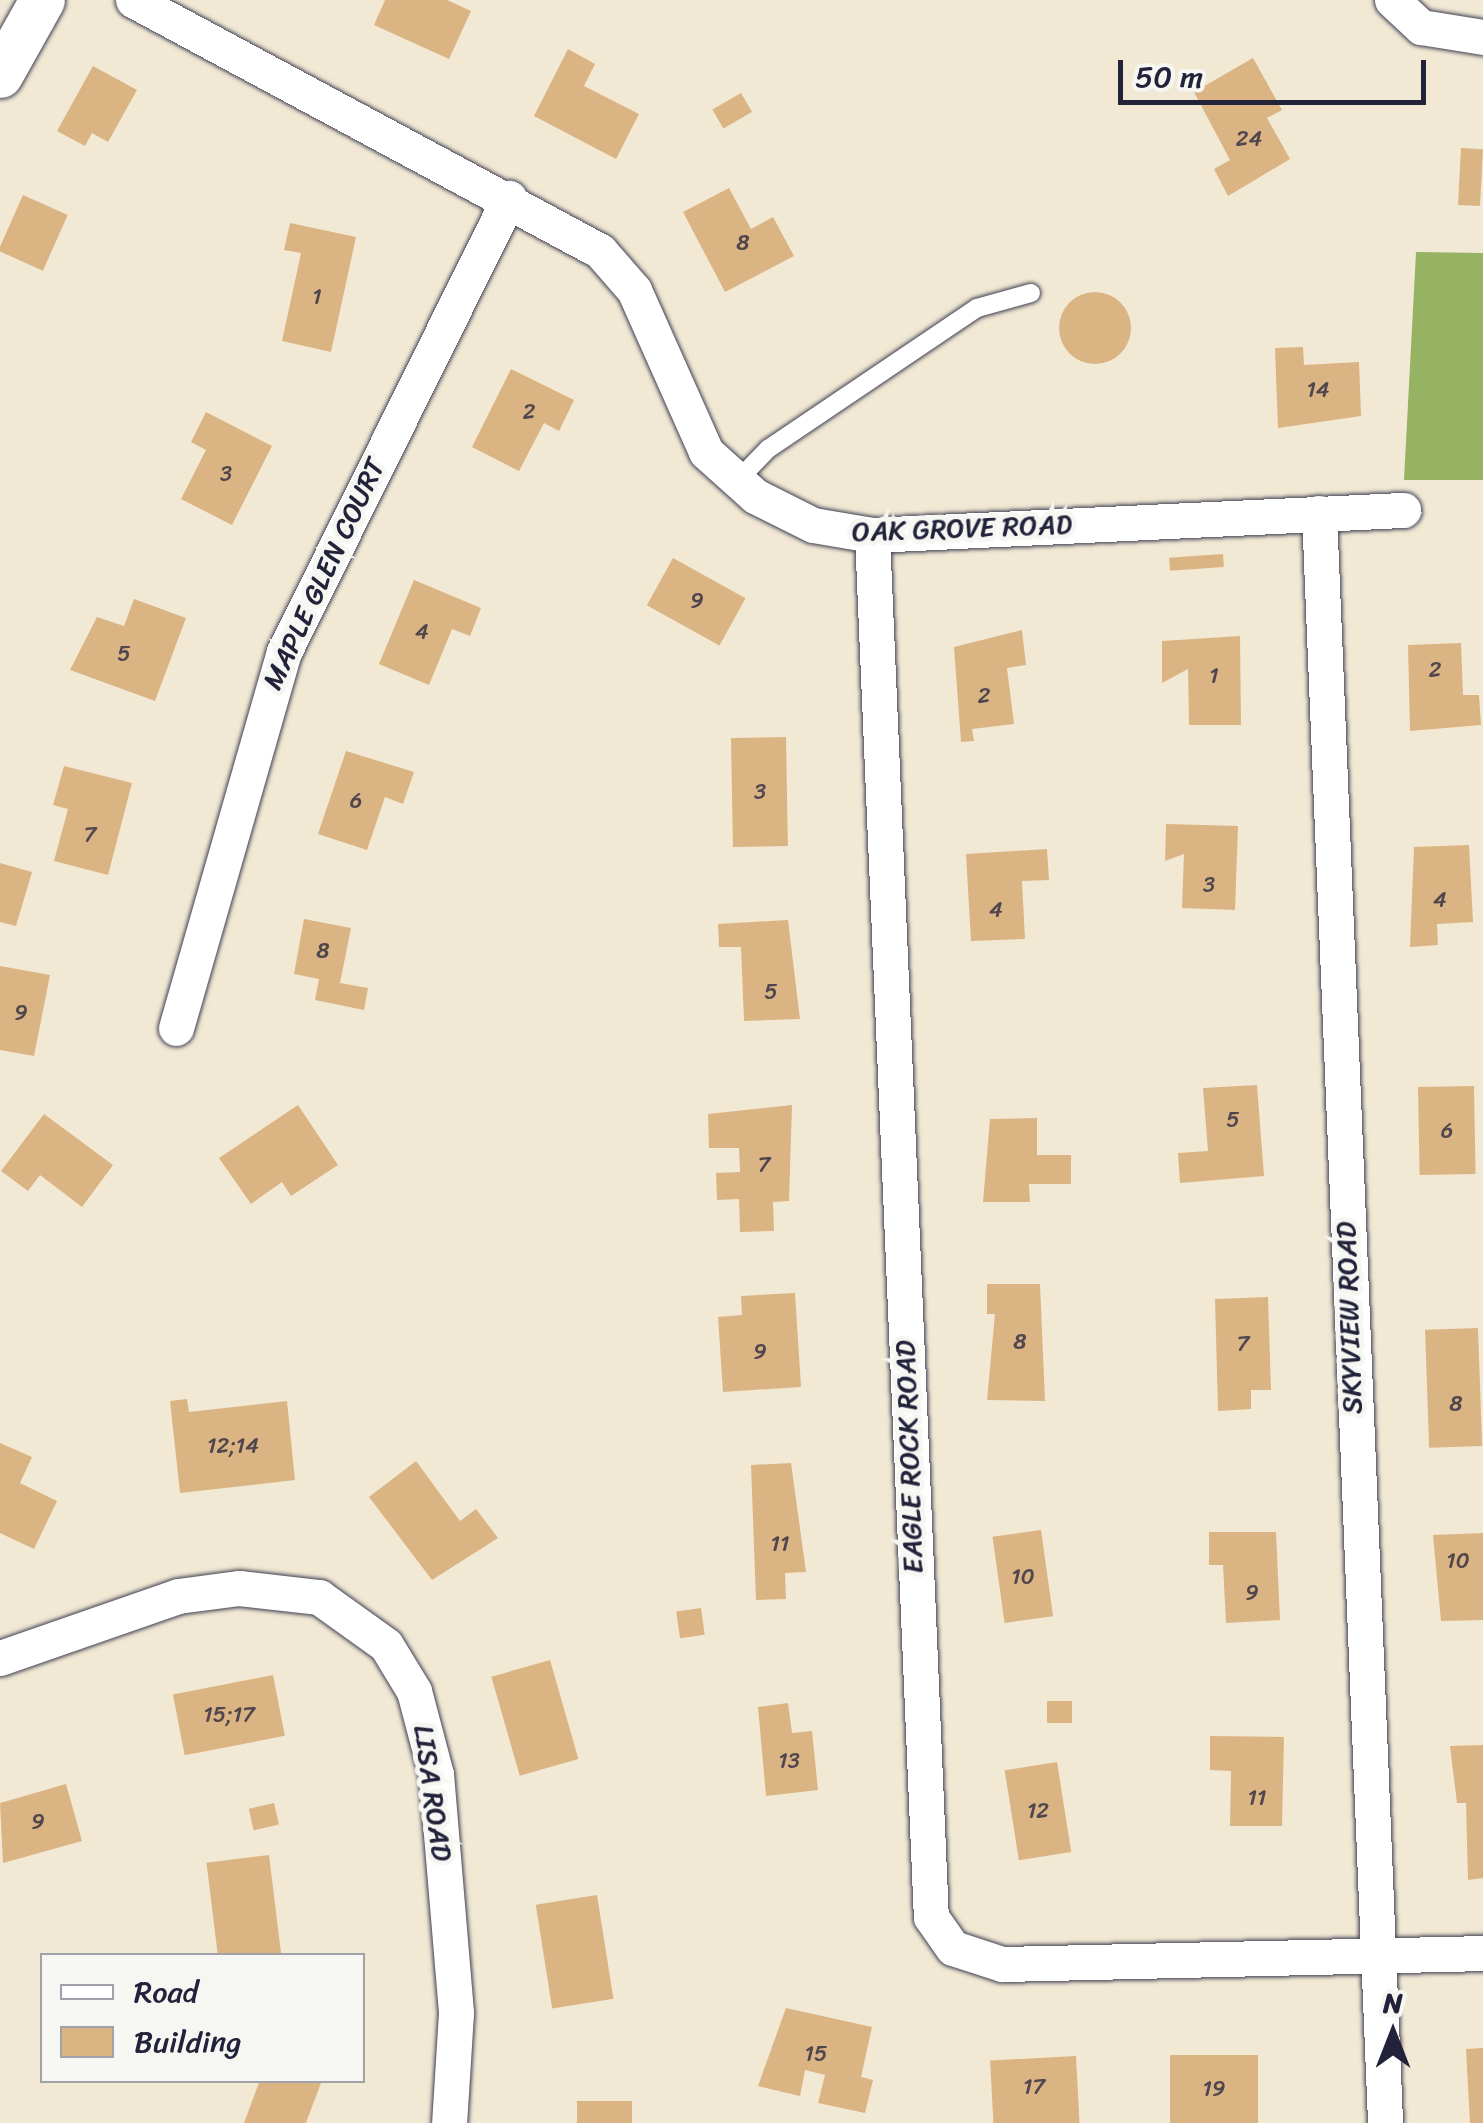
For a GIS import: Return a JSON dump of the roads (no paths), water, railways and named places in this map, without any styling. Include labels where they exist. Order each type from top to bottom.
[{"type":"street","points":[[0,75],[42,0]]},
{"type":"street","name":"OAK GROVE ROAD","points":[[134,0],[509,198],[618,268],[651,325],[683,414],[736,482],[813,525],[872,535],[1403,510]]},
{"type":"street","points":[[1392,0],[1421,28],[1483,37]]},
{"type":"street","name":"MAPLE GLEN COURT","points":[[176,1028],[284,652],[509,198]]},
{"type":"street","name":"SKYVIEW ROAD","points":[[1319,513],[1372,1953],[1384,2123]]},
{"type":"street","name":"EAGLE ROCK ROAD","points":[[872,535],[931,1917],[953,1948],[1002,1964],[1483,1953]]},
{"type":"street","name":"LISA ROAD","points":[[0,1658],[178,1596],[253,1588],[319,1598],[386,1644],[414,1691],[436,1774],[456,2013],[450,2123]]},
{"type":"lane","points":[[736,482],[768,449],[944,328],[1002,296],[1032,293]]}]
